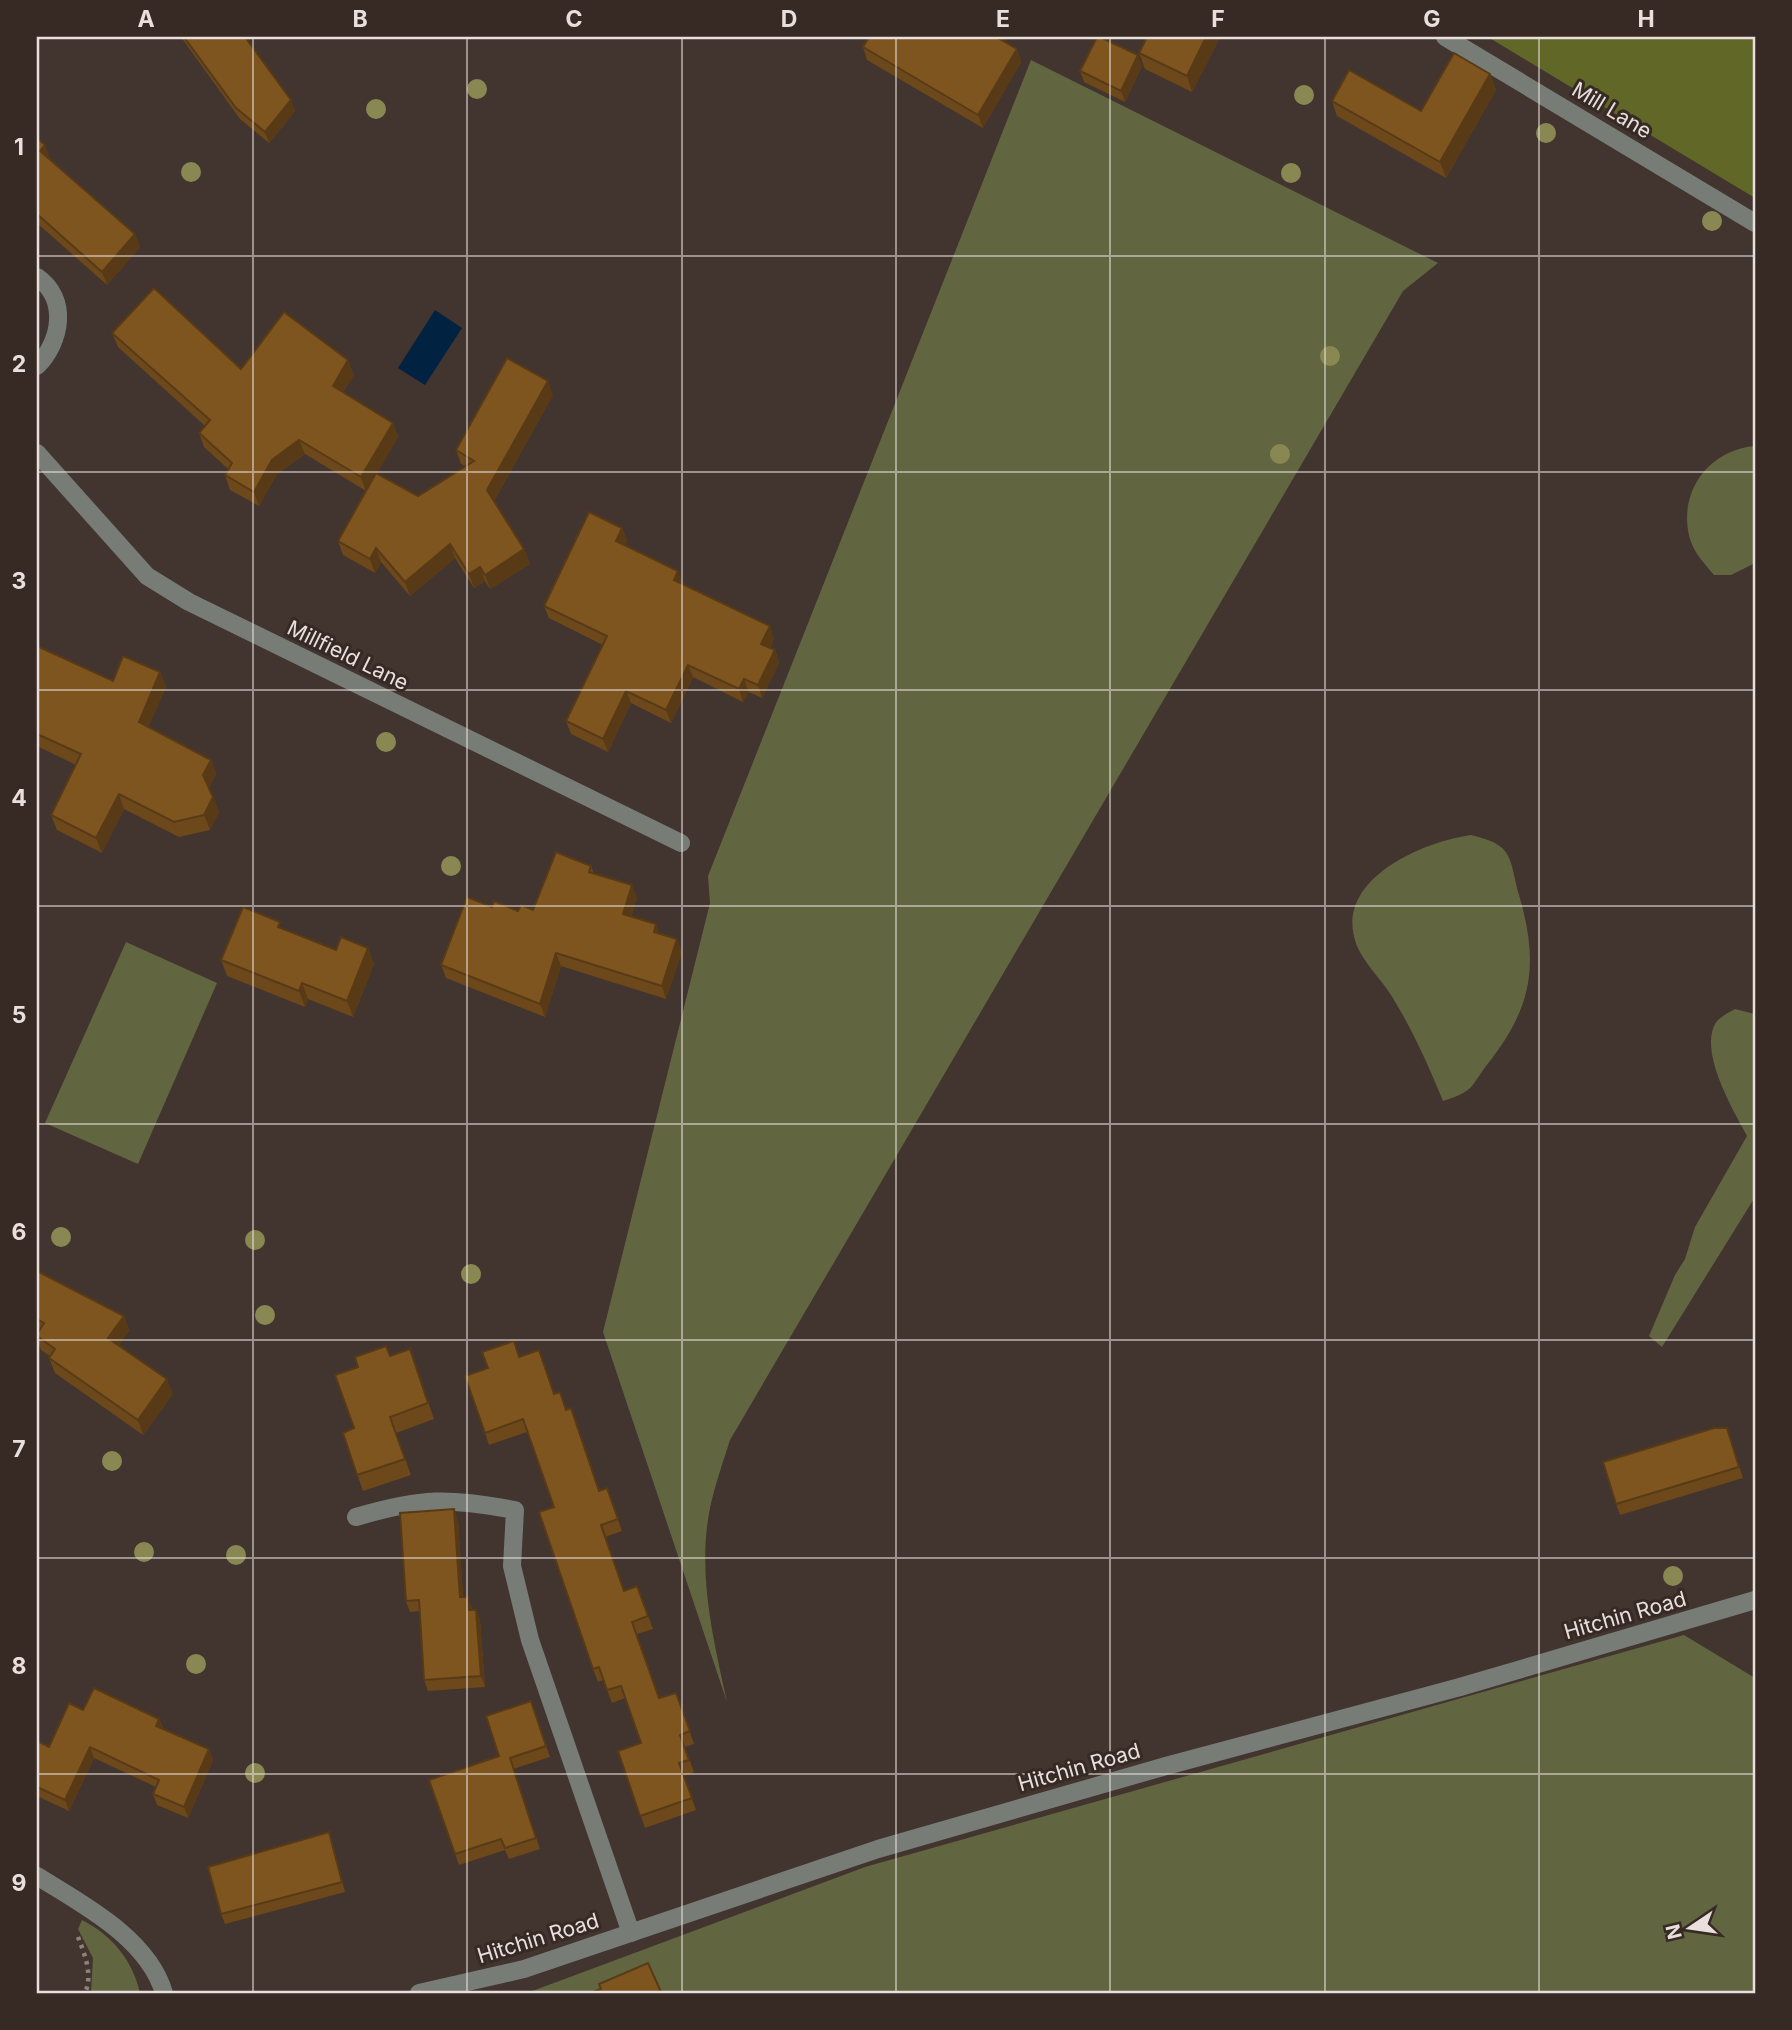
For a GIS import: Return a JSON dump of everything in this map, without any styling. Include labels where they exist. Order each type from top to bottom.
[{"type":"street","name":"Mill Lane","points":[[1445,37],[1755,223]]},
{"type":"street","points":[[37,277],[46,284],[57,307],[59,323],[49,354],[37,366]]},
{"type":"street","name":"Millfield Lane","points":[[37,453],[147,576],[188,602],[681,843]]},
{"type":"street","points":[[356,1517],[402,1503],[430,1499],[515,1510],[512,1566],[530,1640],[631,1933]]},
{"type":"street","name":"Hitchin Road","points":[[419,1993],[524,1969],[878,1849],[1166,1766],[1460,1688],[1755,1600]]},
{"type":"street","points":[[37,1876],[114,1928],[143,1956],[161,1983],[163,1993]]},
{"type":"path","points":[[77,1933],[86,1960],[89,1984],[85,1993]]},
{"type":"green space","points":[[1488,37],[1755,37],[1755,198]]},
{"type":"green space","points":[[1031,60],[1438,263],[1403,291],[730,1440],[710,1508],[705,1557],[708,1605],[727,1702],[603,1332],[710,903],[708,876]]},
{"type":"green space","points":[[1755,446],[1755,563],[1731,575],[1714,575],[1697,554],[1690,539],[1687,522],[1692,490],[1710,465],[1738,449]]},
{"type":"green space","points":[[1471,835],[1495,843],[1502,848],[1511,862],[1529,942],[1528,983],[1515,1021],[1475,1082],[1462,1094],[1443,1101],[1406,1021],[1360,952],[1352,923],[1357,902],[1368,884],[1386,869],[1428,846]]},
{"type":"green space","points":[[126,942],[217,983],[138,1164],[45,1123]]},
{"type":"green space","points":[[1735,1009],[1755,1014],[1755,1197],[1662,1347],[1649,1336],[1675,1275],[1685,1259],[1695,1227],[1747,1136],[1720,1082],[1712,1052],[1711,1038],[1715,1023]]},
{"type":"green space","points":[[1684,1635],[1755,1678],[1755,1993],[527,1993],[865,1867]]},
{"type":"green space","points":[[82,1920],[103,1933],[120,1950],[132,1970],[140,1993],[91,1993],[93,1958],[78,1929]]},
{"type":"water","points":[[435,310],[462,328],[425,385],[398,368]]},
{"type":"building","points":[[184,37],[245,37],[291,100],[265,132],[236,108]]},
{"type":"building","points":[[869,37],[996,37],[1017,49],[978,115],[863,47]]},
{"type":"building","points":[[1097,37],[1138,55],[1121,91],[1080,71]]},
{"type":"building","points":[[1147,37],[1206,37],[1187,76],[1139,53]]},
{"type":"building","points":[[1454,53],[1490,74],[1440,162],[1332,101],[1349,70],[1421,111]]},
{"type":"building","points":[[37,138],[45,145],[40,151],[135,234],[102,272],[37,214]]},
{"type":"building","points":[[154,288],[241,369],[284,312],[348,360],[333,386],[393,423],[361,477],[299,440],[272,460],[254,492],[225,475],[232,463],[199,433],[210,420],[112,333]]},
{"type":"building","points":[[507,358],[548,381],[487,490],[524,549],[485,575],[480,567],[469,574],[450,544],[405,582],[376,548],[370,559],[338,541],[376,473],[418,496],[474,461],[456,450]]},
{"type":"building","points":[[589,512],[622,528],[616,541],[678,571],[674,580],[770,626],[761,644],[775,650],[758,685],[744,679],[739,689],[688,665],[666,710],[626,691],[603,739],[566,721],[607,636],[544,606]]},
{"type":"building","points":[[37,646],[113,681],[123,656],[160,672],[139,722],[211,760],[203,775],[213,797],[204,815],[174,822],[119,794],[96,838],[51,815],[81,754],[37,734]]},
{"type":"building","points":[[556,852],[591,866],[589,872],[632,885],[623,914],[656,924],[654,932],[677,939],[662,986],[556,953],[540,1004],[441,965],[467,897],[492,907],[494,901],[518,911],[521,905],[533,910]]},
{"type":"building","points":[[243,907],[280,922],[278,927],[336,950],[341,937],[368,948],[347,1001],[302,983],[299,991],[221,960]]},
{"type":"building","points":[[37,1271],[124,1316],[108,1338],[167,1379],[138,1420],[49,1358],[55,1349],[37,1336],[44,1323],[37,1319]]},
{"type":"building","points":[[514,1341],[519,1357],[539,1350],[554,1394],[560,1392],[566,1410],[571,1408],[599,1491],[607,1488],[618,1519],[601,1525],[624,1591],[637,1586],[648,1616],[632,1622],[659,1698],[676,1693],[690,1731],[680,1735],[689,1760],[679,1763],[692,1798],[640,1816],[618,1751],[641,1743],[621,1686],[607,1690],[599,1667],[593,1669],[539,1512],[554,1507],[523,1419],[485,1433],[465,1376],[488,1368],[482,1352]]},
{"type":"building","points":[[386,1346],[390,1356],[410,1349],[428,1403],[390,1417],[405,1459],[357,1475],[343,1433],[354,1428],[335,1375],[358,1367],[355,1357]]},
{"type":"building","points":[[1714,1428],[1727,1428],[1739,1467],[1616,1504],[1603,1462]]},
{"type":"building","points":[[454,1509],[460,1597],[468,1597],[469,1610],[476,1610],[481,1676],[424,1680],[419,1600],[406,1601],[400,1513]]},
{"type":"building","points":[[94,1688],[159,1719],[156,1726],[209,1749],[184,1807],[153,1794],[159,1780],[90,1747],[65,1800],[37,1787],[37,1741],[49,1747],[69,1703],[83,1710]]},
{"type":"building","points":[[531,1701],[546,1746],[510,1758],[536,1838],[505,1848],[501,1839],[455,1854],[429,1780],[499,1756],[486,1716]]},
{"type":"building","points":[[329,1832],[342,1882],[221,1914],[208,1867]]},
{"type":"building","points":[[648,1963],[661,1992],[590,1993],[601,1989],[599,1984]]}]
